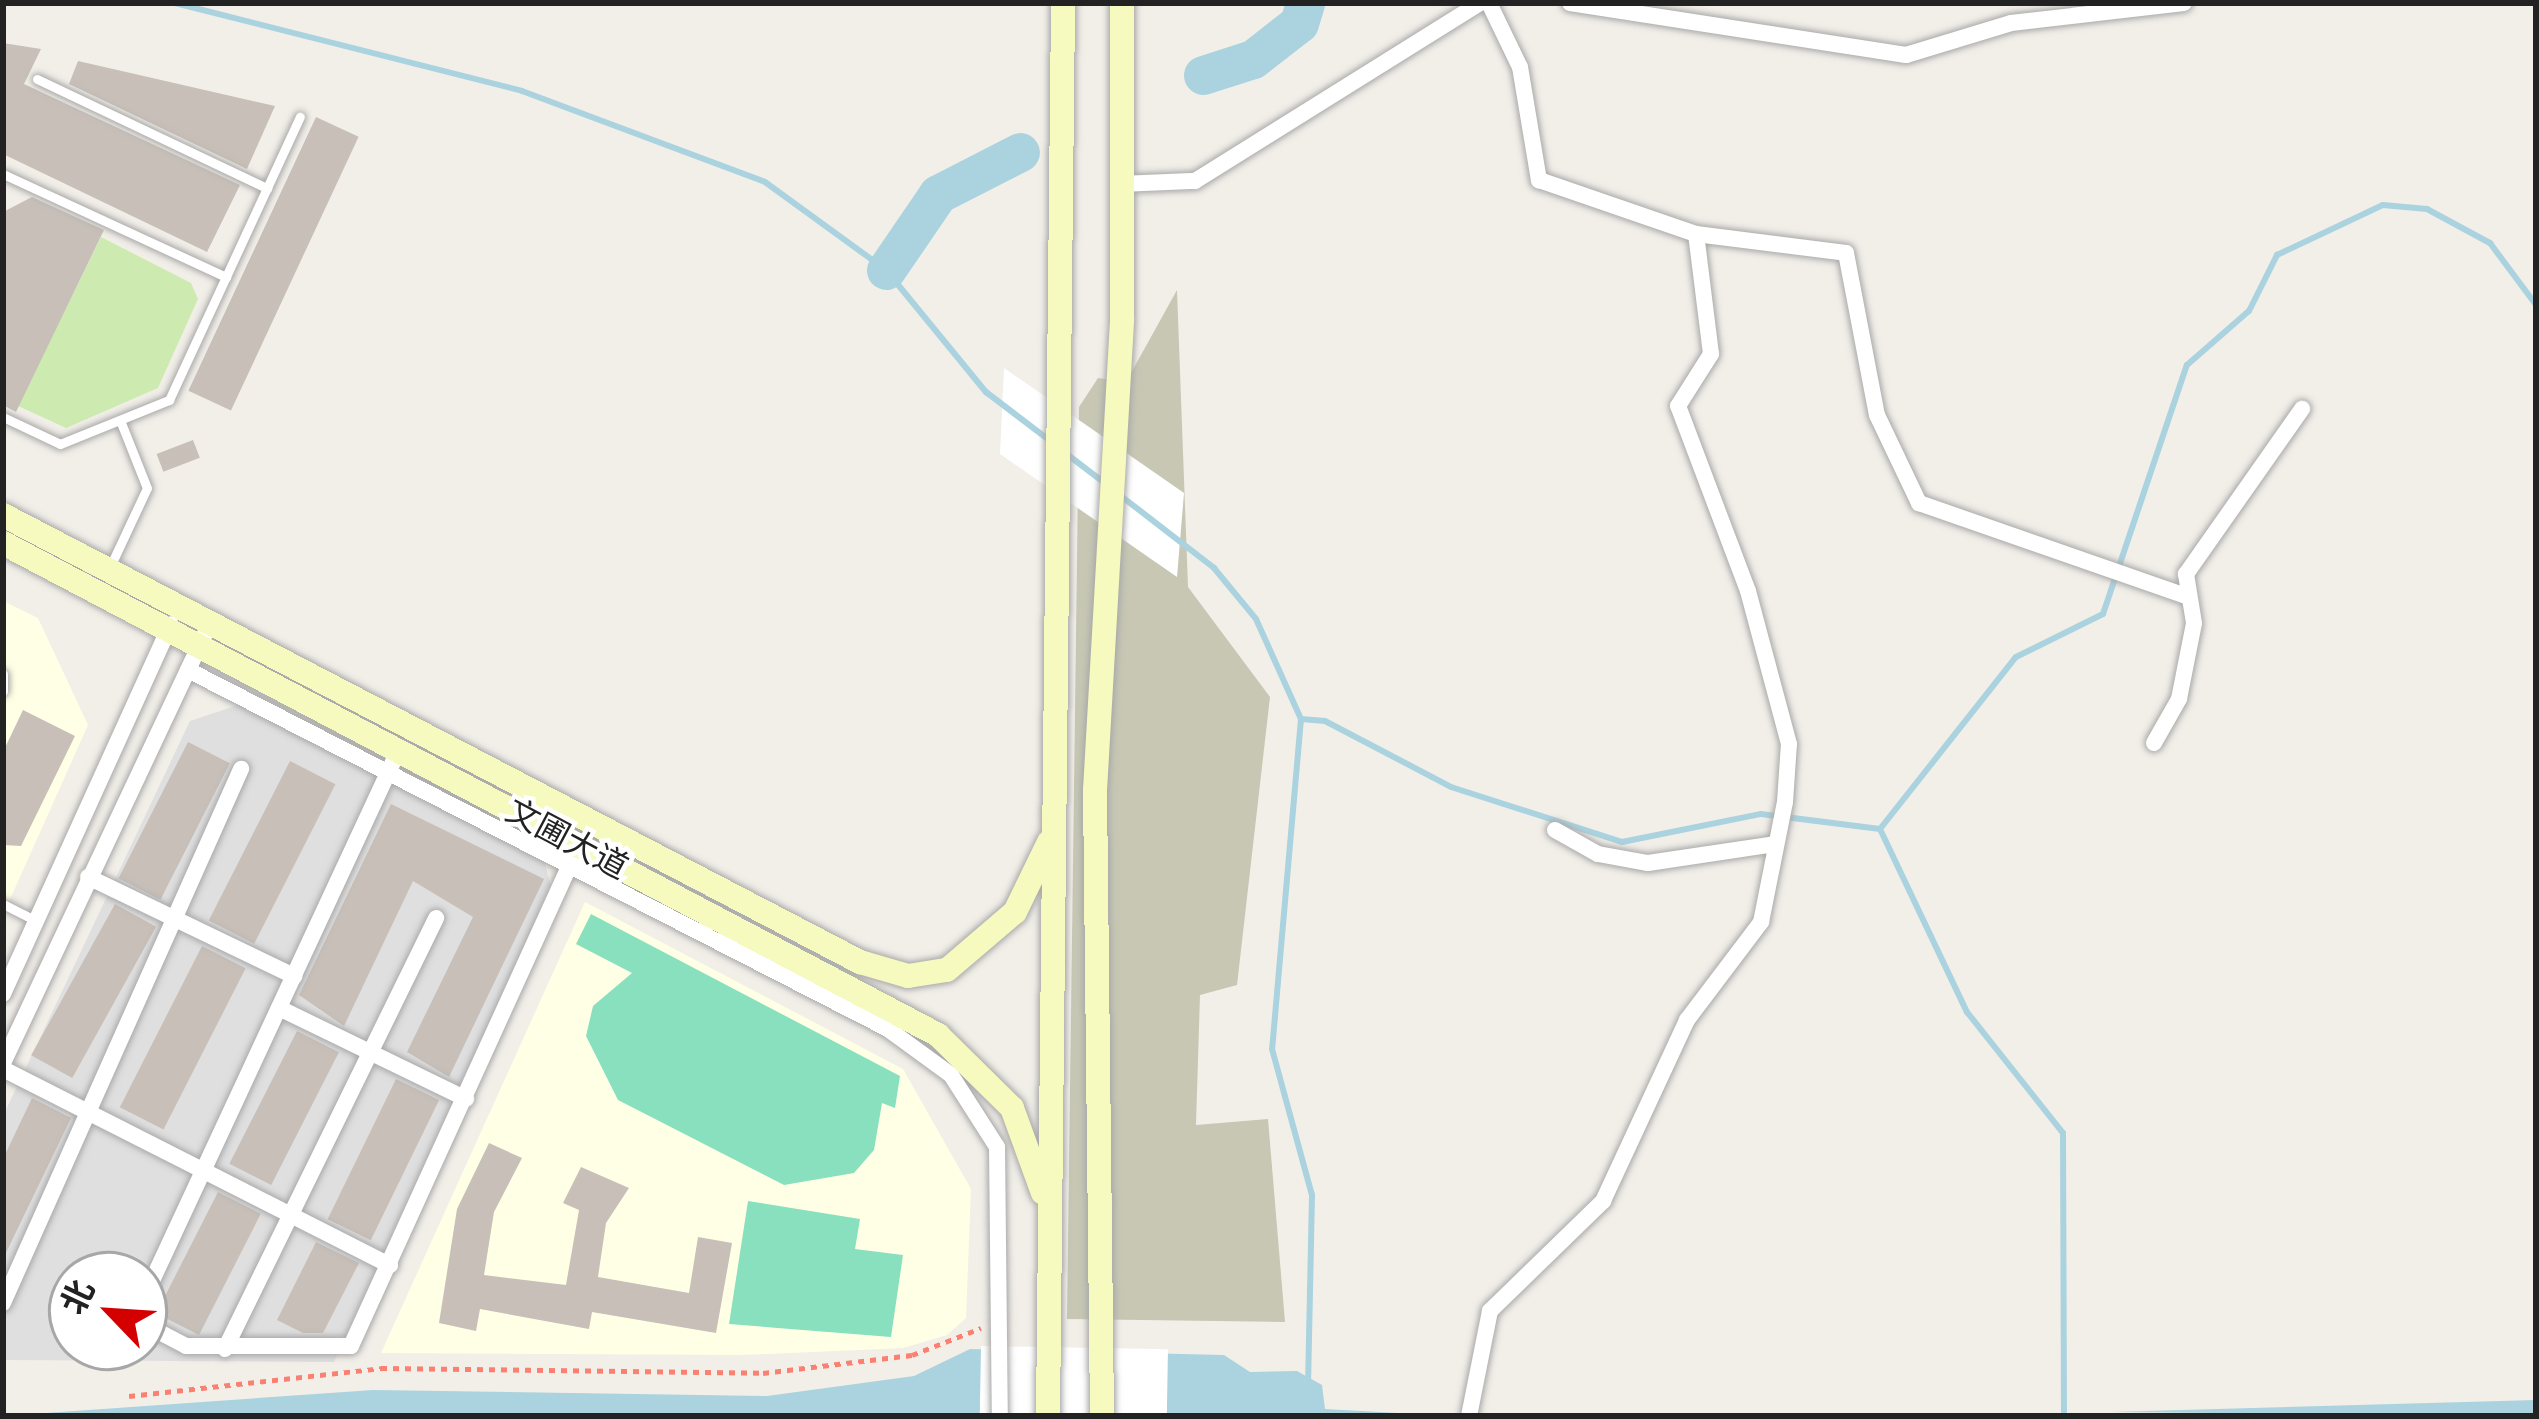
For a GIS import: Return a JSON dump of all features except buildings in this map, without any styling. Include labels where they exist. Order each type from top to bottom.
[{"type":"main road","points":[[1048,1416],[1063,3]]},
{"type":"main road","points":[[1102,1416],[1096,790],[1112,502],[1122,184],[1122,3]]},
{"type":"main road","name":"文圃大道","points":[[3,514],[109,568],[174,618],[199,646],[395,759],[578,845],[908,976],[947,970],[1016,912],[1053,834]]},
{"type":"main road","name":"文圃大道","points":[[3,543],[174,618]]},
{"type":"main road","name":"文圃大道","points":[[199,646],[938,1035],[1012,1108],[1050,1214]]},
{"type":"street","points":[[1122,184],[1195,181],[1480,3]]},
{"type":"street","points":[[1489,3],[1520,67],[1539,180],[1696,234],[1846,253],[1877,416],[1919,503],[2186,596]]},
{"type":"street","points":[[1570,3],[1906,55],[2011,23],[2185,3]]},
{"type":"street","points":[[1469,1414],[1490,1311],[1603,1201],[1687,1020],[1761,922],[1785,802],[1789,744],[1760,635],[1678,406],[1711,354],[1696,234]]},
{"type":"street","points":[[2154,742],[2179,699],[2194,623],[2186,574],[2220,514],[2302,409]]},
{"type":"street","points":[[3,994],[11,958],[36,921],[174,618]]},
{"type":"street","points":[[199,646],[3,1066],[390,1265]]},
{"type":"street","points":[[166,1251],[395,759]]},
{"type":"street","points":[[3,1304],[9,1271],[241,769]]},
{"type":"street","points":[[1555,830],[1648,863],[1776,839]]},
{"type":"street","points":[[168,1331],[225,1349],[351,1346],[578,845],[888,1029],[951,1075],[997,1147],[1000,1416]]},
{"type":"street","points":[[88,877],[294,976]]},
{"type":"street","points":[[225,1349],[436,917]]},
{"type":"street","points":[[279,1008],[466,1099]]},
{"type":"lane","points":[[37,79],[267,188]]},
{"type":"lane","points":[[3,417],[60,444],[169,400],[300,116]]},
{"type":"lane","points":[[3,174],[226,277]]},
{"type":"lane","points":[[109,568],[147,488],[120,420]]},
{"type":"lane","points":[[3,674],[3,691]]},
{"type":"lane","points":[[3,904],[36,921]]},
{"type":"path","points":[[129,1396],[380,1368],[763,1373],[912,1355],[999,1336]]},
{"type":"shaded area","points":[[1177,290],[1188,587],[1270,697],[1237,985],[1200,995],[1196,1125],[1268,1119],[1285,1322],[1067,1319],[1079,407],[1098,378],[1126,382]]},
{"type":"shaded area","points":[[3,601],[38,618],[88,725],[3,915]]},
{"type":"shaded area","points":[[241,704],[544,859],[551,887],[334,1362],[168,1361],[168,1251],[48,1251],[48,1360],[3,1360],[3,1116],[190,721]]},
{"type":"shaded area","points":[[585,902],[903,1069],[971,1189],[966,1318],[947,1335],[903,1348],[742,1355],[381,1353]]},
{"type":"green space","points":[[101,237],[191,283],[198,299],[158,388],[66,428],[18,406]]},
{"type":"green space","points":[[591,914],[900,1076],[895,1108],[882,1103],[874,1150],[854,1173],[784,1185],[618,1100],[586,1036],[593,1006],[632,973],[576,944]]},
{"type":"green space","points":[[748,1201],[860,1219],[855,1249],[903,1255],[891,1337],[729,1324]]},
{"type":"water","points":[[970,1349],[1224,1355],[1250,1372],[1297,1371],[1322,1385],[1325,1409],[1452,1416],[3,1416],[373,1390],[767,1396],[914,1376]]},
{"type":"water","points":[[2536,1400],[2536,1416],[2110,1412]]},
{"type":"pier","points":[[1004,368],[1184,493],[1177,577],[1000,454]]},
{"type":"pier","points":[[981,1346],[1168,1349],[1167,1416],[980,1416]]},
{"type":"waterway","points":[[175,3],[522,91],[765,182],[886,270],[986,392],[1049,440]]},
{"type":"waterway","points":[[1203,75],[1253,59],[1299,23],[1305,3]]},
{"type":"waterway","points":[[886,270],[938,194],[1020,152]]},
{"type":"waterway","points":[[1301,719],[1325,721],[1451,787],[1622,842],[1761,814],[1880,829],[2016,657],[2103,614],[2187,365],[2249,311],[2277,255],[2383,205],[2427,209],[2490,243],[2536,305]]},
{"type":"waterway","points":[[1064,452],[1106,484]]},
{"type":"waterway","points":[[1121,496],[1214,568],[1256,619],[1301,719],[1272,1049],[1312,1195],[1308,1381]]},
{"type":"waterway","points":[[1880,829],[1967,1012],[2063,1133],[2064,1416]]}]
